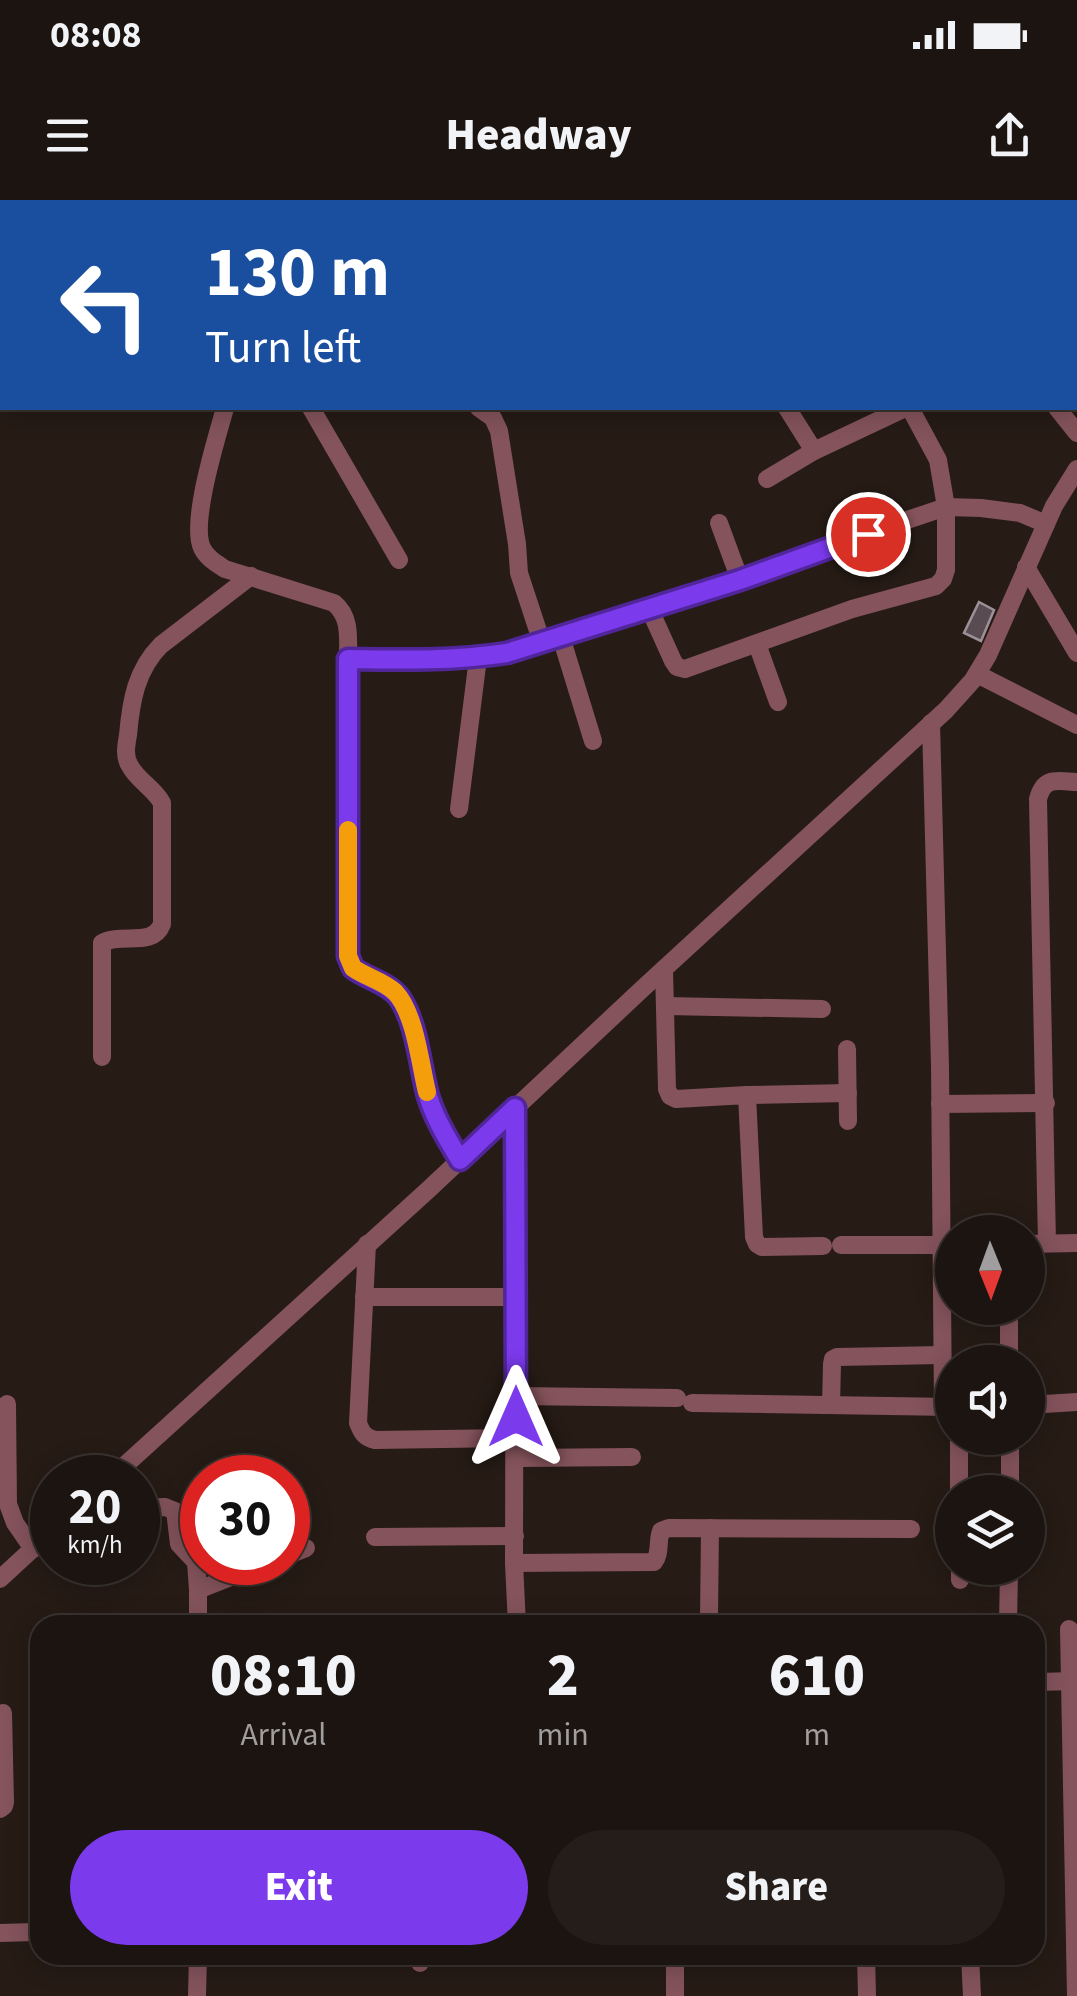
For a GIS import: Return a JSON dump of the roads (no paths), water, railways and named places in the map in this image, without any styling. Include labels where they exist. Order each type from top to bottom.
[{"type":"street","points":[[224,410],[198,522],[200,545],[210,559],[226,568],[334,603],[343,611],[348,659],[348,956],[353,968],[387,986],[403,1004],[433,1110],[460,1160]]},
{"type":"street","points":[[312,410],[400,560]]},
{"type":"street","points":[[482,410],[493,418],[499,432],[519,573],[542,643]]},
{"type":"street","points":[[789,410],[814,451]]},
{"type":"street","points":[[767,479],[814,451],[904,410]]},
{"type":"street","points":[[650,610],[677,666],[692,667],[852,609],[936,586],[946,570],[946,508],[938,460],[909,410]]},
{"type":"street","points":[[1058,410],[1077,433]]},
{"type":"street","points":[[136,1455],[946,710],[988,655],[1046,524],[1077,469]]},
{"type":"street","points":[[348,659],[478,658],[507,653],[650,610],[946,508],[1010,511],[1046,524]]},
{"type":"street","points":[[719,522],[740,580]]},
{"type":"street","points":[[1026,567],[1077,653]]},
{"type":"street","points":[[102,1057],[102,942],[152,937],[162,924],[162,803],[128,764],[130,704],[144,667],[160,645],[251,576]]},
{"type":"street","points":[[560,637],[593,741]]},
{"type":"street","points":[[757,644],[778,702]]},
{"type":"street","points":[[458,809],[478,658]]},
{"type":"street","points":[[977,674],[1077,724]]},
{"type":"street","points":[[931,723],[946,1215]]},
{"type":"street","points":[[1048,1243],[1038,799],[1046,783],[1077,782]]},
{"type":"street","points":[[664,968],[666,1089],[670,1096],[676,1099],[848,1093]]},
{"type":"street","points":[[666,1006],[822,1009]]},
{"type":"street","points":[[847,1049],[848,1121]]},
{"type":"street","points":[[746,1096],[757,1244],[935,1244]]},
{"type":"street","points":[[940,1104],[1046,1103]]},
{"type":"street","points":[[515,1108],[517,1615]]},
{"type":"street","points":[[1045,1243],[1077,1242]]},
{"type":"street","points":[[367,1244],[358,1423],[362,1433],[375,1440],[516,1438]]},
{"type":"street","points":[[364,1296],[516,1298]]},
{"type":"street","points":[[831,1406],[832,1364],[837,1357],[935,1355]]},
{"type":"street","points":[[516,1396],[935,1407]]},
{"type":"street","points":[[1045,1403],[1077,1402]]},
{"type":"street","points":[[8,1404],[8,1504],[14,1523],[30,1544]]},
{"type":"street","points":[[516,1458],[632,1457]]},
{"type":"street","points":[[160,1507],[174,1511],[179,1544],[196,1562],[198,1615]]},
{"type":"street","points":[[514,1563],[646,1564],[658,1557],[659,1538],[662,1531],[670,1528],[911,1529]]},
{"type":"street","points":[[709,1615],[710,1528]]},
{"type":"street","points":[[375,1537],[515,1536]]},
{"type":"street","points":[[0,1579],[30,1551]]},
{"type":"street","points":[[198,1590],[211,1585]]},
{"type":"street","points":[[1008,1585],[1008,1615]]},
{"type":"street","points":[[1069,1629],[1073,1681],[1076,1996]]},
{"type":"street","points":[[1045,1682],[1073,1681]]},
{"type":"street","points":[[0,1809],[4,1806],[2,1713]]},
{"type":"street","points":[[0,1932],[30,1932]]},
{"type":"street","points":[[198,1965],[198,1996]]},
{"type":"street","points":[[674,1996],[675,1965]]},
{"type":"street","points":[[866,1965],[867,1996]]},
{"type":"street","points":[[970,1965],[972,1996]]}]
